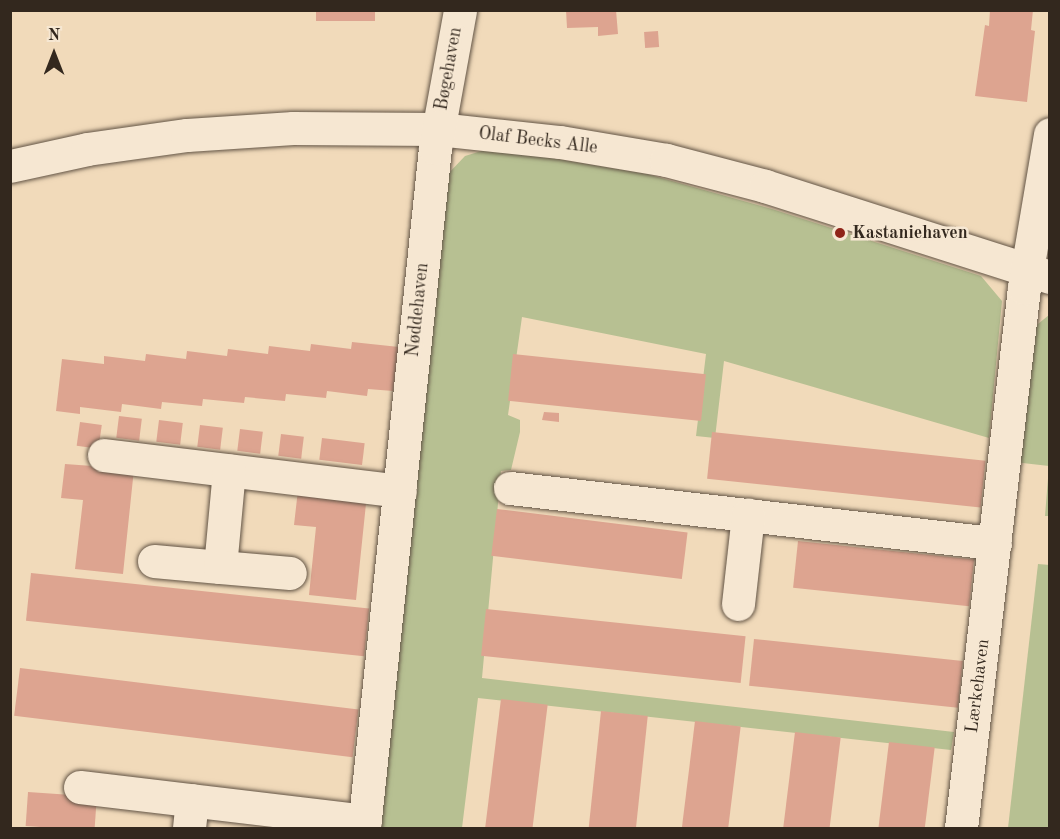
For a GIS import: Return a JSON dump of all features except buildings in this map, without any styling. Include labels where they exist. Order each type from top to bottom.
[{"type":"street","name":"Bøgehaven","points":[[438,129],[460,10]]},
{"type":"street","name":"Olaf Becks Alle","points":[[10,166],[87,149],[187,135],[293,128],[438,129],[560,142],[666,160],[765,186],[1039,273]]},
{"type":"street","name":"Nøddehaven","points":[[80,787],[190,814],[365,824],[438,129]]},
{"type":"street","points":[[1039,273],[1050,134]]},
{"type":"street","name":"Lærkehaven","points":[[961,828],[995,543],[1039,273]]},
{"type":"street","points":[[104,455],[400,491]]},
{"type":"street","points":[[220,567],[229,470]]},
{"type":"street","points":[[510,488],[995,543]]},
{"type":"street","points":[[738,604],[748,515]]},
{"type":"street","points":[[154,561],[290,573]]},
{"type":"green space","points":[[491,148],[647,174],[772,209],[981,276],[1002,301],[989,438],[724,361],[715,438],[696,436],[706,354],[522,317],[508,415],[520,420],[520,432],[511,470],[501,471],[482,678],[954,732],[951,750],[478,698],[462,828],[376,828],[447,175],[465,156]]},
{"type":"green space","points":[[1050,316],[1049,516],[1045,516],[1049,466],[1014,462],[1033,328]]},
{"type":"green space","points":[[1038,564],[1050,565],[1049,828],[1008,828]]},
{"type":"place","name":"Kastaniehaven","points":[[840,233]]}]
